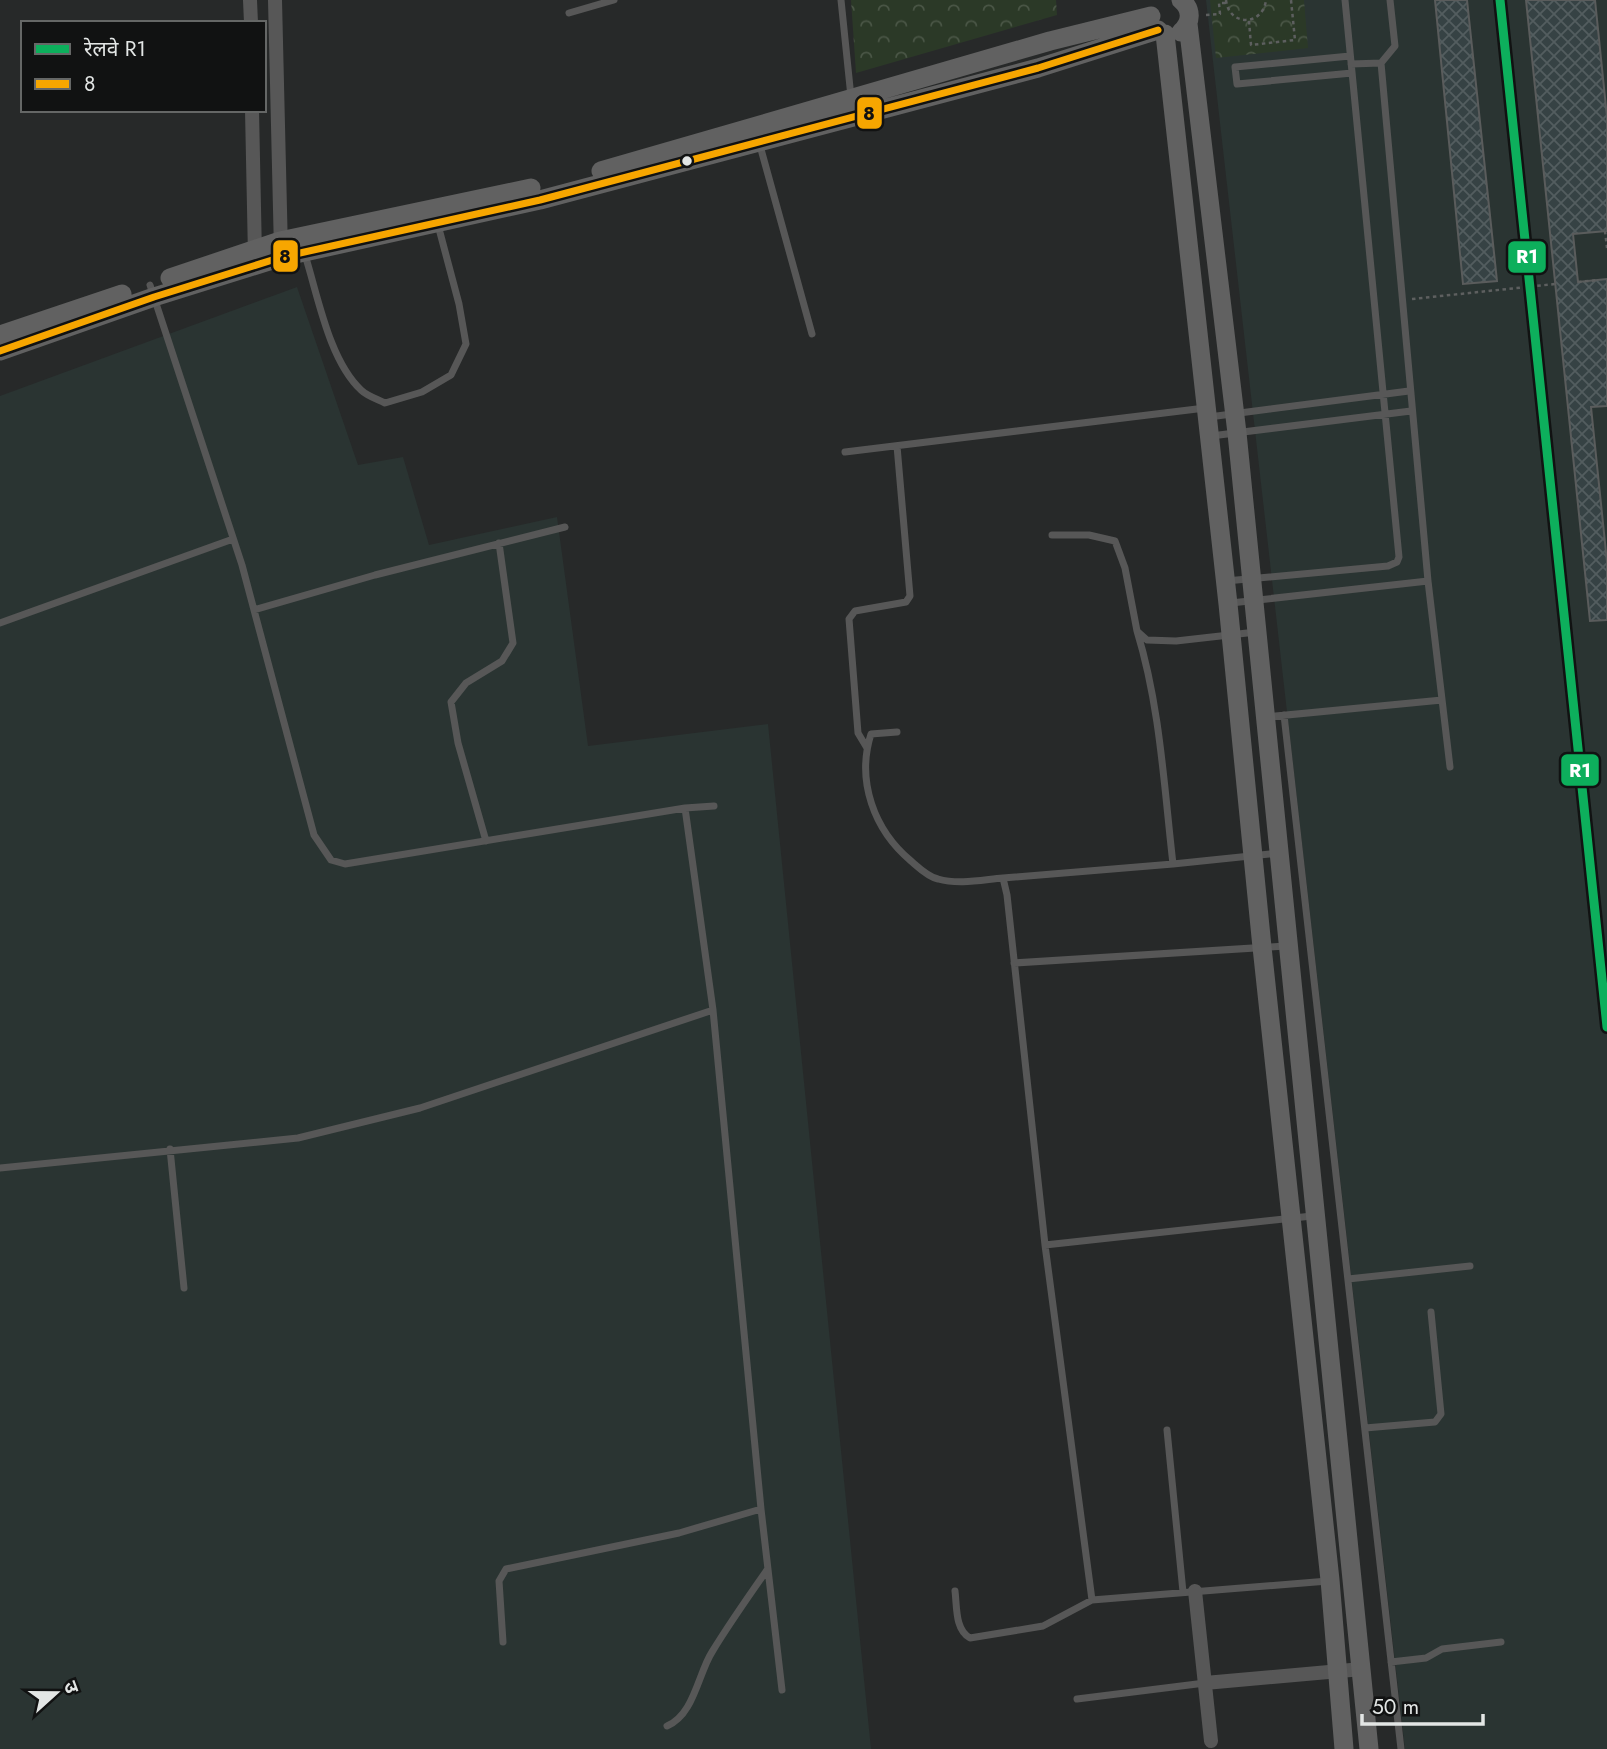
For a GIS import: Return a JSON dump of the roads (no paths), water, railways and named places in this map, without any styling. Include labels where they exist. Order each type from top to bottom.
[{"type":"street","points":[[250,0],[251,21]]},
{"type":"street","points":[[275,0],[291,247]]},
{"type":"street","points":[[1158,14],[1181,32],[1187,10]]},
{"type":"street","points":[[1187,10],[1236,423],[1257,632],[1275,716],[1279,853],[1368,1749]]},
{"type":"street","points":[[0,335],[291,247],[436,216],[853,108],[1038,68],[1158,14]]},
{"type":"street","points":[[1158,14],[1228,604],[1329,1580],[1344,1749]]},
{"type":"street","points":[[436,216],[540,200],[759,142],[853,108]]},
{"type":"street","points":[[252,112],[255,258]]},
{"type":"street","points":[[0,351],[152,291]]},
{"type":"street","points":[[1315,1442],[1339,1439]]},
{"type":"street","points":[[1189,1592],[1205,1683],[1211,1741]]},
{"type":"street","points":[[1205,1683],[1362,1669]]},
{"type":"lane","points":[[569,13],[614,0]]},
{"type":"lane","points":[[841,0],[853,108]]},
{"type":"lane","points":[[1225,581],[1388,566],[1397,562],[1399,557],[1381,395],[1345,0]]},
{"type":"lane","points":[[1390,0],[1395,46],[1381,63],[1409,391],[1450,767]]},
{"type":"lane","points":[[1351,64],[1237,84],[1235,67],[1381,63]]},
{"type":"lane","points":[[759,142],[812,334]]},
{"type":"lane","points":[[291,247],[345,371],[362,392],[385,403],[422,391],[451,375],[466,344],[459,304],[436,216]]},
{"type":"lane","points":[[152,291],[233,539],[314,835],[331,860],[345,864],[685,808],[714,806]]},
{"type":"lane","points":[[1208,420],[1236,423],[1409,391]]},
{"type":"lane","points":[[845,452],[1208,420],[1236,423],[1411,411]]},
{"type":"lane","points":[[867,748],[858,733],[849,620],[855,611],[906,602],[910,596],[897,446]]},
{"type":"lane","points":[[254,610],[375,575],[565,527]]},
{"type":"lane","points":[[1052,535],[1089,535],[1115,541],[1125,568],[1157,718],[1173,864]]},
{"type":"lane","points":[[0,623],[233,539]]},
{"type":"lane","points":[[486,841],[458,743],[451,702],[466,683],[502,661],[513,643],[499,543]]},
{"type":"lane","points":[[1228,604],[1428,581]]},
{"type":"lane","points":[[1137,631],[1147,640],[1156,641],[1257,632]]},
{"type":"lane","points":[[1401,1749],[1348,1279],[1275,716],[1442,700]]},
{"type":"lane","points":[[897,732],[871,734],[867,748],[867,793],[878,822],[900,852],[936,879],[966,882],[1279,853]]},
{"type":"lane","points":[[685,808],[713,1010],[761,1509],[782,1690]]},
{"type":"lane","points":[[1003,878],[1045,1245],[1092,1600]]},
{"type":"lane","points":[[1014,963],[1289,945]]},
{"type":"lane","points":[[0,1168],[298,1138],[420,1108],[713,1010]]},
{"type":"lane","points":[[170,1149],[184,1288]]},
{"type":"lane","points":[[1045,1245],[1316,1216]]},
{"type":"lane","points":[[1348,1279],[1470,1266]]},
{"type":"lane","points":[[1365,1428],[1435,1422],[1440,1418],[1431,1312]]},
{"type":"lane","points":[[1167,1430],[1189,1592]]},
{"type":"lane","points":[[503,1642],[499,1581],[506,1569],[679,1533],[761,1509]]},
{"type":"lane","points":[[667,1726],[678,1720],[686,1708],[709,1656],[768,1570]]},
{"type":"lane","points":[[955,1591],[960,1629],[970,1638],[1043,1626],[1092,1600],[1353,1578]]},
{"type":"lane","points":[[1391,1662],[1426,1658],[1442,1650],[1501,1642]]},
{"type":"lane","points":[[1077,1699],[1205,1683]]},
{"type":"rail line","name":"R1","points":[[1500,0],[1607,1027]]}]
